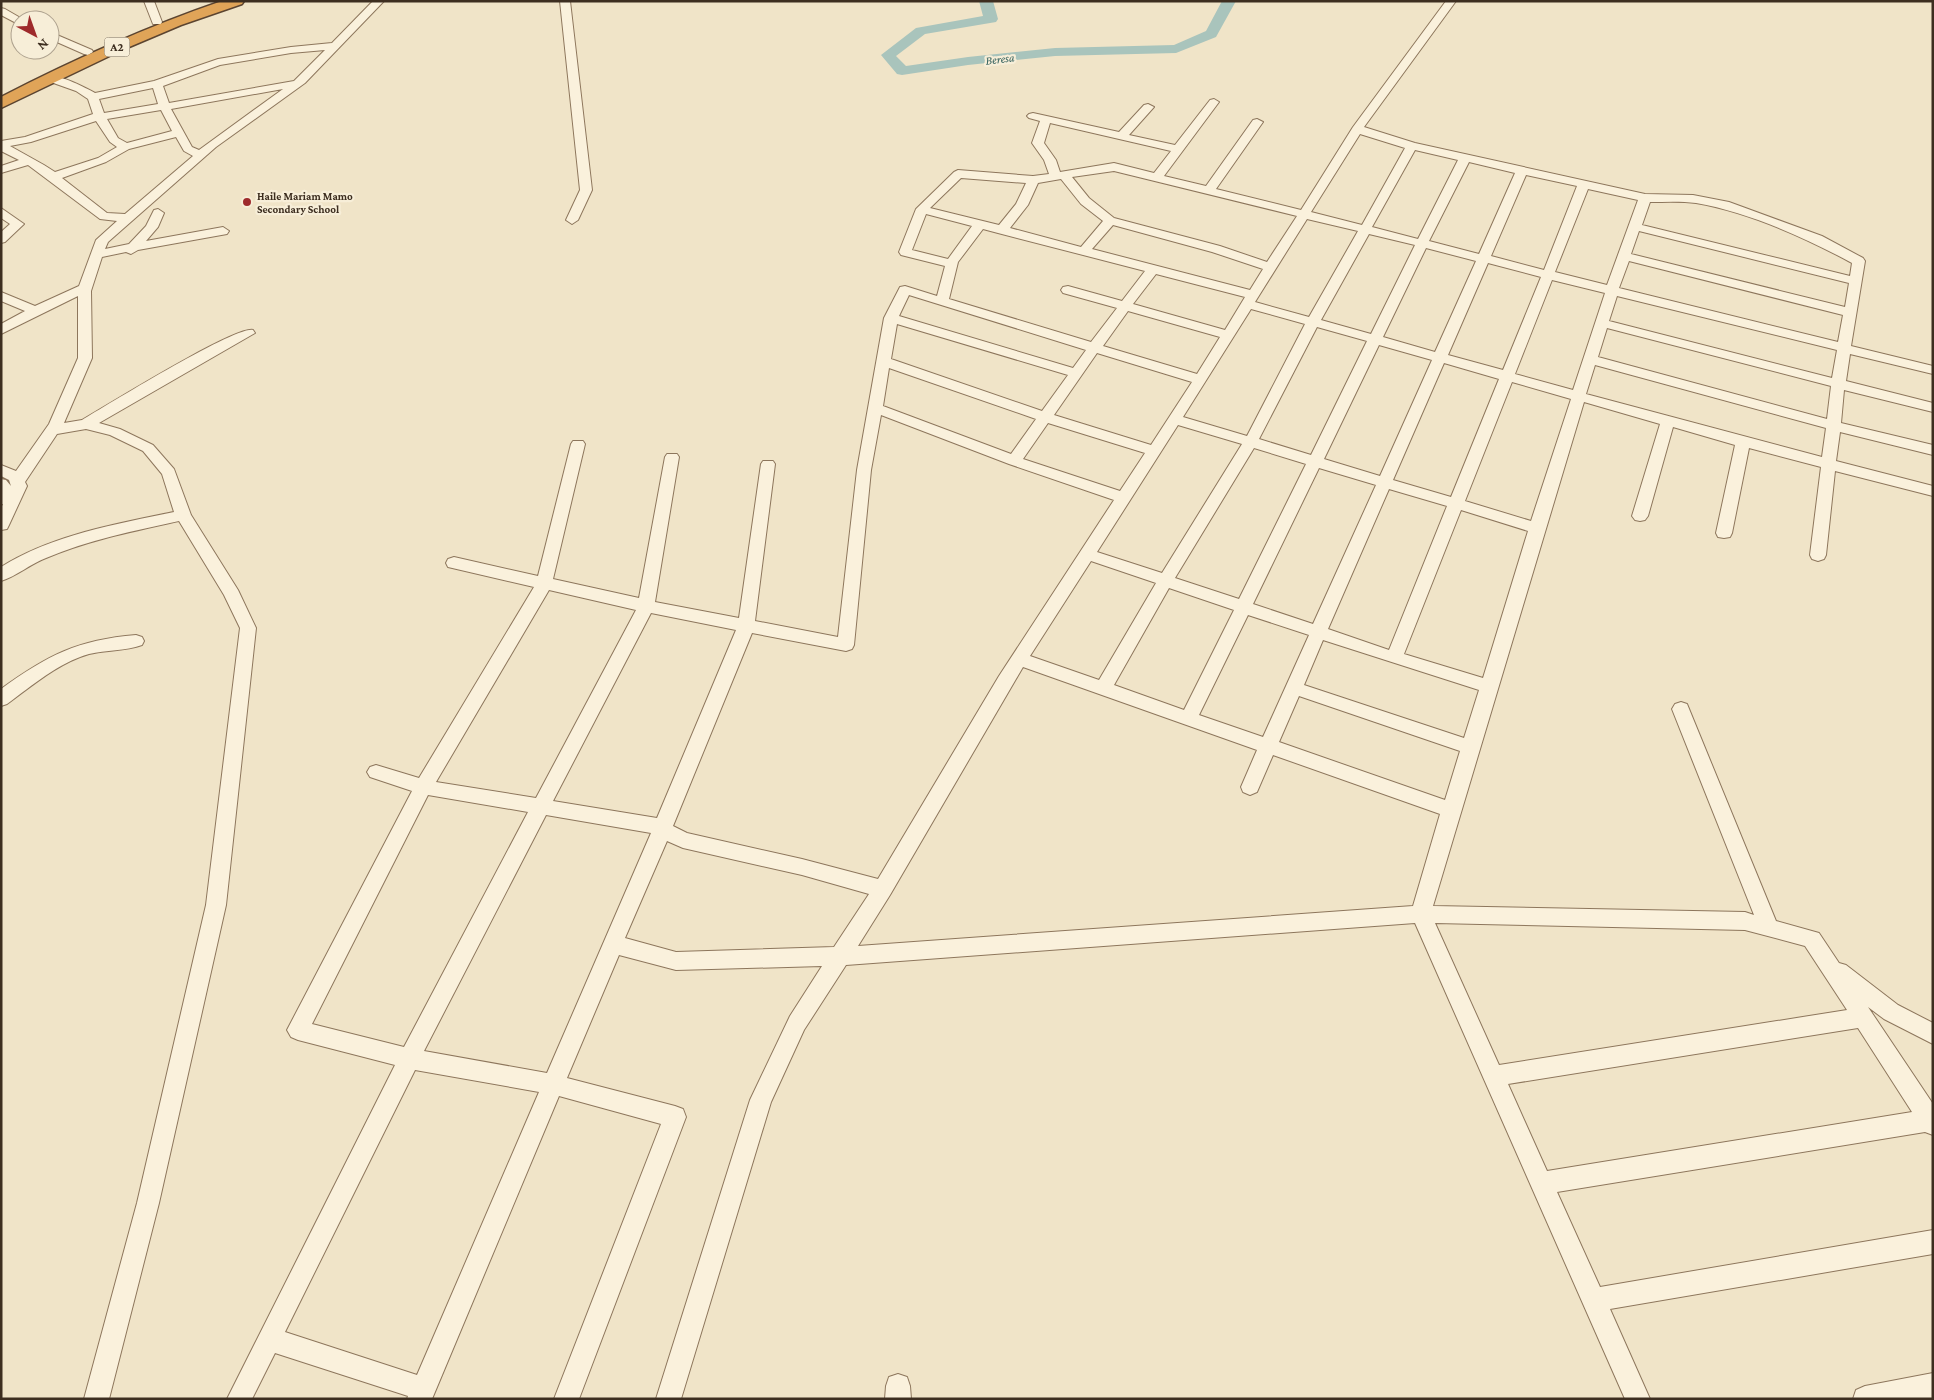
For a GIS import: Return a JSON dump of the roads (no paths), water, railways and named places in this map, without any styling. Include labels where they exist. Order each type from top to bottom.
[{"type":"highway","name":"A2","points":[[1,94],[88,52],[157,22],[216,1]]},
{"type":"highway","name":"A2","points":[[1,103],[49,78],[146,34],[237,1]]},
{"type":"street","points":[[2,12],[11,1]]},
{"type":"street","points":[[149,1],[157,22]]},
{"type":"street","points":[[17,482],[53,430],[85,358],[85,288],[102,240],[201,155],[297,84],[379,1]]},
{"type":"street","points":[[565,1],[586,190],[572,220]]},
{"type":"street","points":[[668,1399],[761,1100],[797,1023],[883,889],[998,692],[1200,380],[1357,129],[1451,1]]},
{"type":"street","points":[[60,39],[88,52]]},
{"type":"street","points":[[93,98],[157,84],[218,62],[335,46]]},
{"type":"street","points":[[49,78],[80,89],[93,98],[99,117],[114,140],[125,147]]},
{"type":"street","points":[[157,84],[165,107],[178,134],[188,148],[201,155]]},
{"type":"street","points":[[1,145],[27,140],[99,117],[297,84]]},
{"type":"street","points":[[1157,177],[1214,102]]},
{"type":"street","points":[[1122,136],[1148,107]]},
{"type":"street","points":[[1033,116],[1178,149]]},
{"type":"street","points":[[1046,119],[1038,142],[1060,175],[1086,201],[1110,221],[1216,249],[1271,268]]},
{"type":"street","points":[[1209,190],[1257,122]]},
{"type":"street","points":[[1357,129],[1412,146],[1645,198],[1693,199],[1725,206],[1818,239],[1860,261],[1849,312],[1838,384],[1818,555]]},
{"type":"street","points":[[53,177],[102,160],[125,147],[178,134]]},
{"type":"street","points":[[1,145],[53,177],[104,216],[127,218]]},
{"type":"street","points":[[1104,687],[1165,581],[1251,442],[1313,322],[1412,146]]},
{"type":"street","points":[[1188,718],[1465,158]]},
{"type":"street","points":[[1,170],[29,161]]},
{"type":"street","points":[[951,264],[905,252],[922,209],[958,174],[1033,180],[1114,166],[1933,370]]},
{"type":"street","points":[[1250,787],[1522,171]]},
{"type":"street","points":[[1002,230],[1022,205],[1033,180]]},
{"type":"street","points":[[1394,658],[1550,274],[1584,185]]},
{"type":"street","points":[[1638,1399],[1421,914],[1488,686],[1578,396],[1612,290],[1636,228],[1645,198]]},
{"type":"street","points":[[922,209],[1153,269],[1313,322],[1743,442],[1933,491]]},
{"type":"street","points":[[1,212],[18,224],[1,239]]},
{"type":"street","points":[[123,258],[152,227],[158,213]]},
{"type":"street","points":[[1084,251],[1110,221]]},
{"type":"street","points":[[942,301],[951,264],[980,224]]},
{"type":"street","points":[[1636,228],[1855,281]]},
{"type":"street","points":[[96,254],[223,231]]},
{"type":"street","points":[[1625,256],[1849,312]]},
{"type":"street","points":[[1014,461],[1153,269]]},
{"type":"street","points":[[1,330],[35,311],[85,288]]},
{"type":"street","points":[[454,563],[646,606],[846,645],[864,470],[891,318],[905,290],[1200,380]]},
{"type":"street","points":[[1068,290],[1228,335]]},
{"type":"street","points":[[1,296],[35,311]]},
{"type":"street","points":[[891,318],[1076,373]]},
{"type":"street","points":[[1602,323],[1933,408]]},
{"type":"street","points":[[53,430],[86,424],[248,333]]},
{"type":"street","points":[[1590,359],[1834,426],[1933,450]]},
{"type":"street","points":[[883,361],[1045,417],[1154,451]]},
{"type":"street","points":[[875,408],[1014,461],[1123,498]]},
{"type":"street","points":[[1175,419],[1537,528]]},
{"type":"street","points":[[1640,516],[1668,421]]},
{"type":"street","points":[[86,424],[115,432],[148,448],[169,473],[182,515],[232,594],[248,628],[216,905],[148,1203],[96,1399]]},
{"type":"street","points":[[1724,533],[1743,442]]},
{"type":"street","points":[[566,1399],[675,1117],[552,1084],[409,1059],[298,1030],[423,787],[544,584],[578,444]]},
{"type":"street","points":[[239,1399],[409,1059],[646,606],[672,458]]},
{"type":"street","points":[[269,1339],[421,1394],[662,829],[745,626],[750,604],[768,464]]},
{"type":"street","points":[[1,499],[4,493],[2,475],[15,477],[19,486],[1,525]]},
{"type":"street","points":[[1,575],[39,555],[87,538],[182,515]]},
{"type":"street","points":[[1087,554],[1394,658],[1488,686]]},
{"type":"street","points":[[1,699],[36,673],[73,653],[103,644],[136,641]]},
{"type":"street","points":[[1020,659],[1451,810]]},
{"type":"street","points":[[1294,688],[1470,747]]},
{"type":"street","points":[[1681,710],[1769,927]]},
{"type":"street","points":[[376,772],[423,787],[656,826],[683,840],[802,867],[883,889]]},
{"type":"street","points":[[612,944],[676,961],[839,956],[1421,914],[1745,921],[1812,939],[1932,1122],[1541,1183]]},
{"type":"street","points":[[1828,964],[1891,1012],[1933,1034]]},
{"type":"street","points":[[1493,1076],[1863,1017]]},
{"type":"street","points":[[1594,1300],[1933,1242]]},
{"type":"street","points":[[1865,1399],[1933,1386]]},
{"type":"waterway","name":"Beresa","points":[[986,1],[991,19],[921,31],[888,55],[902,71],[968,61],[1055,52],[1176,49],[1211,34],[1229,1]]},
{"type":"place","name":"Haile Mariam Mamo Secondary School","points":[[247,202]]}]
